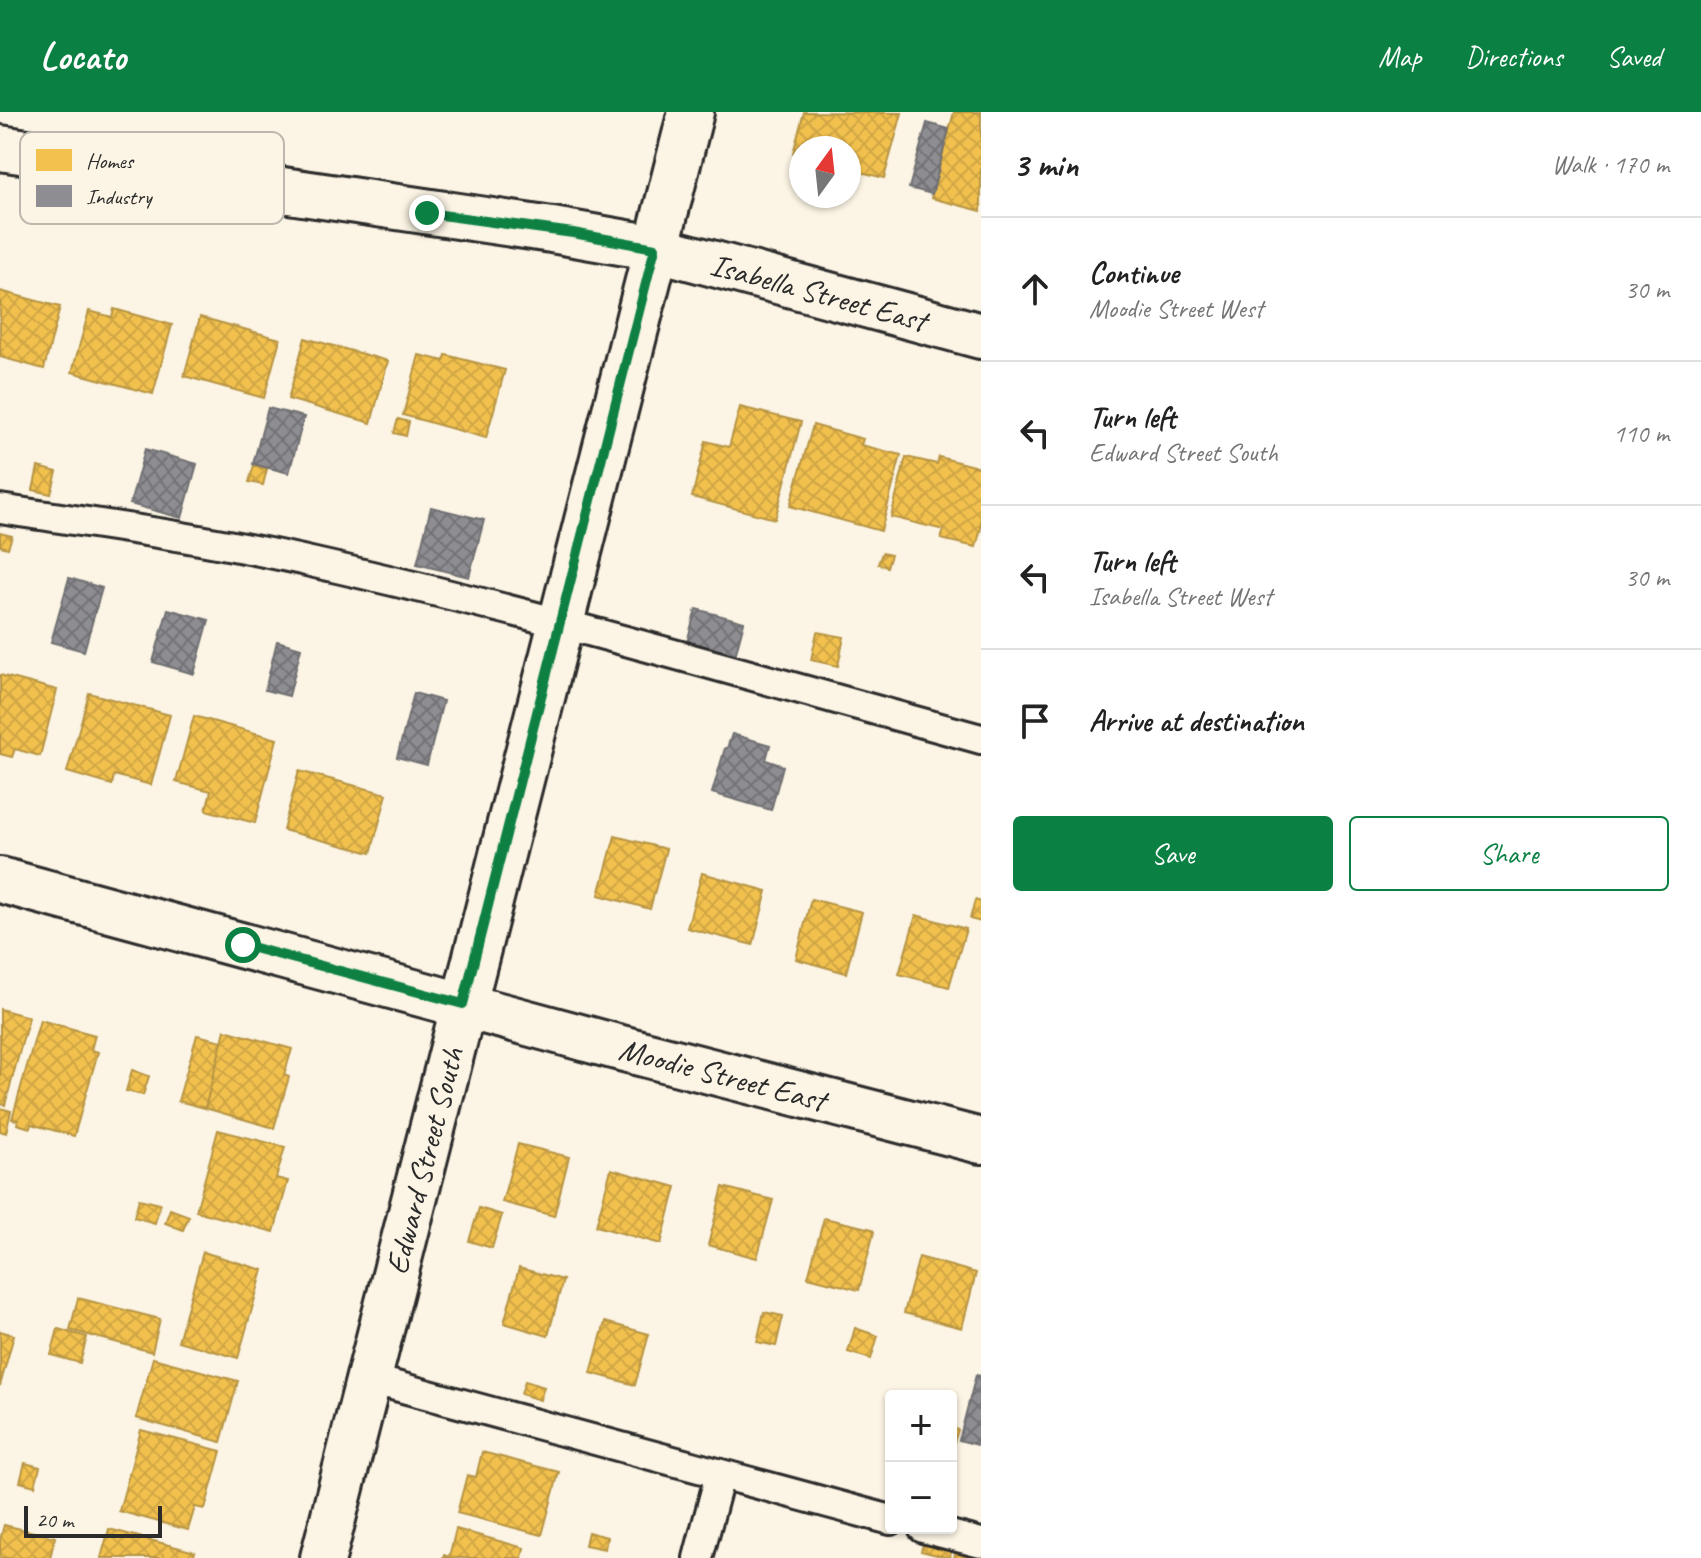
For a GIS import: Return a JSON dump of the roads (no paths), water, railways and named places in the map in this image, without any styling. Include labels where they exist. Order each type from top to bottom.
[{"type":"street","name":"Edward Street South","points":[[323,1558],[691,112]]},
{"type":"street","name":"Isabella Street East","points":[[0,148],[20,151]]},
{"type":"street","name":"Isabella Street East","points":[[284,190],[655,248],[981,336]]},
{"type":"street","name":"Moodie Street East","points":[[0,880],[981,1141]]},
{"type":"lane","points":[[0,509],[207,541],[316,563],[559,623],[981,739]]},
{"type":"lane","points":[[370,1379],[885,1518]]},
{"type":"lane","points":[[698,1558],[720,1475]]},
{"type":"lane","points":[[946,1534],[981,1543]]}]
